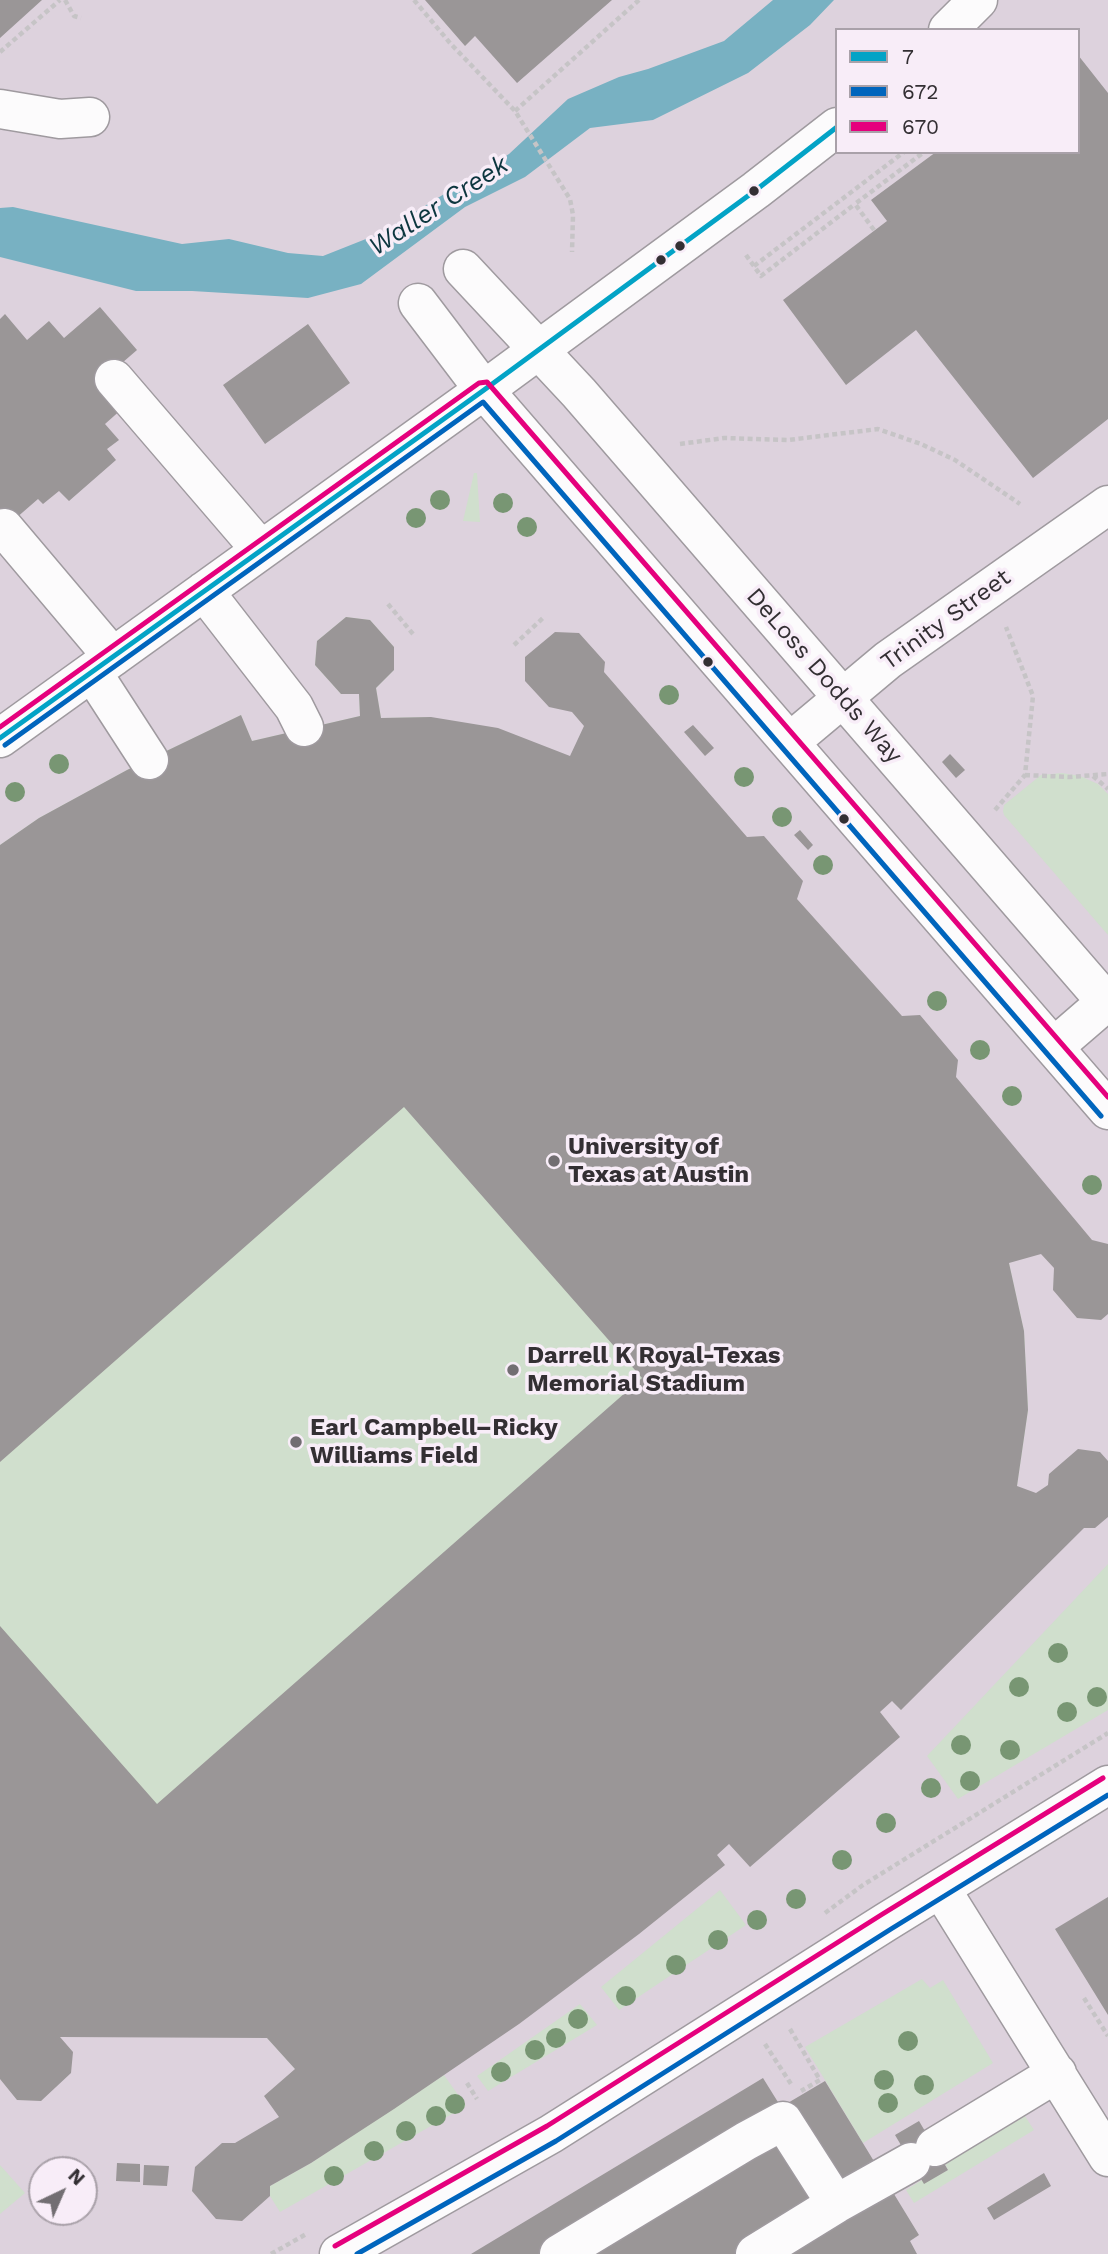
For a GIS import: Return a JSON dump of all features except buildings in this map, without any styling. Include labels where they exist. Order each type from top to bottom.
[{"type":"street","points":[[950,28],[978,0]]},
{"type":"street","points":[[0,109],[60,119],[90,117]]},
{"type":"street","points":[[0,738],[484,390],[835,130]]},
{"type":"street","name":"DeLoss Dodds Way","points":[[463,269],[540,349],[1107,1003]]},
{"type":"street","points":[[418,303],[484,390],[1108,1110]]},
{"type":"street","points":[[114,379],[261,550]]},
{"type":"street","name":"Trinity Street","points":[[790,742],[888,660],[1108,505]]},
{"type":"street","points":[[4,528],[102,664],[149,760]]},
{"type":"street","points":[[204,591],[287,697],[304,727]]},
{"type":"street","points":[[1054,1047],[1107,1003]]},
{"type":"street","points":[[339,2254],[551,2134],[1108,1786]]},
{"type":"street","points":[[941,1889],[1108,2157]]},
{"type":"street","points":[[755,2254],[1057,2073]]},
{"type":"street","points":[[559,2254],[783,2121],[836,2204]]},
{"type":"path","points":[[0,52],[60,0]]},
{"type":"path","points":[[65,0],[74,16],[81,18]]},
{"type":"path","points":[[414,0],[450,43],[515,111],[556,176],[570,199],[573,215],[572,252]]},
{"type":"path","points":[[515,111],[639,0]]},
{"type":"path","points":[[754,266],[901,154]]},
{"type":"path","points":[[746,256],[761,276],[921,154]]},
{"type":"path","points":[[855,204],[874,230]]},
{"type":"path","points":[[680,443],[724,438],[788,440],[878,429],[921,444],[955,460],[1020,504]]},
{"type":"path","points":[[388,604],[413,634]]},
{"type":"path","points":[[514,645],[543,618]]},
{"type":"path","points":[[995,810],[1025,775],[1033,696],[1006,627]]},
{"type":"path","points":[[1025,775],[1108,775]]},
{"type":"path","points":[[1093,775],[1108,789]]},
{"type":"path","points":[[1084,1998],[1108,2036]]},
{"type":"path","points":[[767,2046],[798,2095],[820,2080],[790,2029]]},
{"type":"path","points":[[467,2083],[477,2099]]},
{"type":"shaded area","name":"University of Texas at Austin","points":[[0,0],[1108,0],[1108,2254],[0,2254]]},
{"type":"green space","points":[[474,473],[477,473],[480,522],[463,521]]},
{"type":"green space","name":"Darrell K Royal-Texas Memorial Stadium","points":[[346,617],[370,620],[394,647],[394,670],[376,688],[381,718],[431,717],[1009,1263],[1024,1331],[1028,1410],[1017,1486],[295,2069],[243,2011],[0,1878],[0,845],[39,818],[127,770],[241,715],[252,741],[360,716],[359,694],[341,694],[315,665],[317,641]]},
{"type":"green space","points":[[1062,773],[1080,776],[1098,784],[1108,794],[1108,935],[1004,815],[1004,805],[1041,775]]},
{"type":"green space","points":[[1108,1564],[1108,1710],[958,1799],[927,1756]]},
{"type":"green space","points":[[720,1890],[746,1925],[619,2010],[601,1987]]},
{"type":"green space","points":[[922,1979],[930,1988],[943,1980],[993,2063],[863,2143],[805,2047]]},
{"type":"green space","points":[[580,2004],[597,2025],[488,2091],[477,2076]]},
{"type":"green space","points":[[444,2075],[466,2106],[280,2212],[270,2196],[270,2186],[311,2163]]},
{"type":"green space","points":[[1025,2116],[1034,2130],[914,2203],[906,2190],[922,2180],[924,2183],[948,2170],[945,2164]]},
{"type":"green space","points":[[0,2165],[25,2193],[0,2214]]},
{"type":"water","name":"Waller Creek","points":[[773,0],[834,0],[810,25],[748,73],[653,120],[590,128],[525,177],[465,207],[361,284],[308,298],[192,291],[136,291],[0,257],[0,208],[13,207],[182,244],[229,239],[288,253],[323,256],[381,233],[509,154],[568,99],[619,77],[724,41]]},
{"type":"transit line","name":"7","points":[[0,738],[484,390],[835,129]]},
{"type":"transit line","name":"670","points":[[0,727],[479,383],[487,382],[1108,1097]]},
{"type":"transit line","name":"672","points":[[5,745],[483,402],[1101,1116]]},
{"type":"transit line","name":"670","points":[[335,2246],[547,2126],[1103,1778]]},
{"type":"transit line","name":"672","points":[[357,2254],[556,2141],[1108,1795]]},
{"type":"place","name":"University of Texas at Austin","points":[[554,1161]]},
{"type":"place","name":"Darrell K Royal-Texas Memorial Stadium","points":[[513,1370]]},
{"type":"place","name":"Earl Campbell–Ricky Williams Field","points":[[296,1442]]}]
